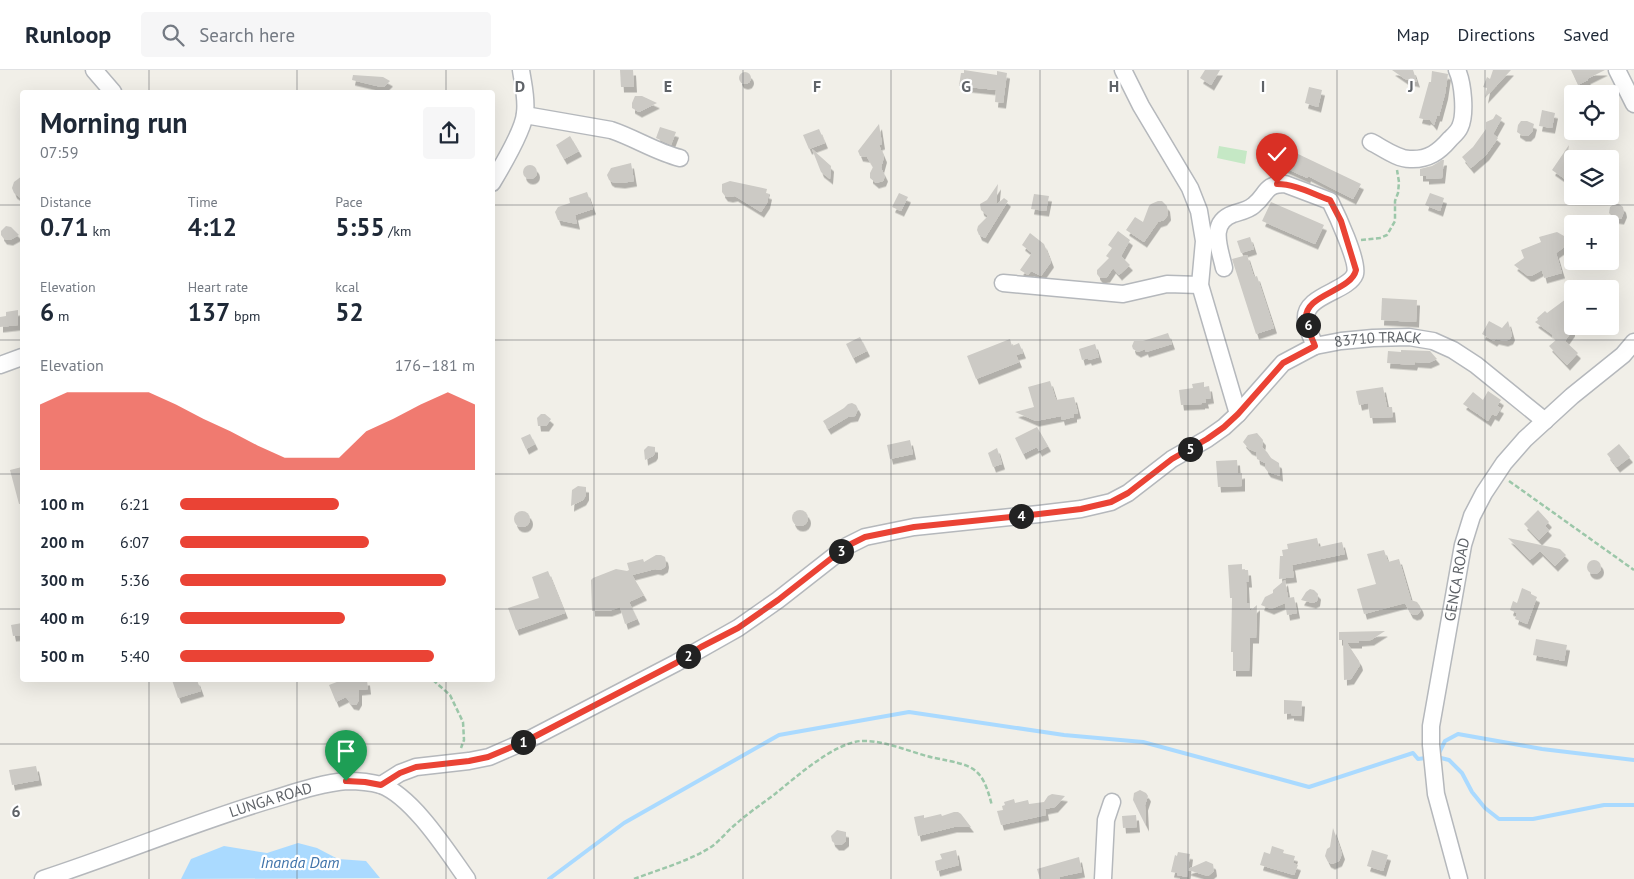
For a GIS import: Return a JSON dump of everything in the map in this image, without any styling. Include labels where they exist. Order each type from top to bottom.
[{"type":"street","points":[[94,70],[111,90]]},
{"type":"street","points":[[495,177],[521,128],[525,115],[526,104],[521,70]]},
{"type":"street","points":[[1123,70],[1141,106],[1190,188],[1199,211],[1204,241],[1200,285],[1238,414]]},
{"type":"street","points":[[1372,142],[1409,160],[1430,157],[1438,152],[1459,128],[1462,116],[1462,95],[1457,70]]},
{"type":"street","points":[[1618,70],[1634,104]]},
{"type":"street","points":[[525,115],[611,130],[624,134],[668,155],[680,158]]},
{"type":"street","points":[[1224,268],[1217,234],[1221,221],[1224,217],[1254,205],[1271,186],[1285,184],[1330,200],[1341,221],[1356,270],[1352,279],[1315,302],[1307,314],[1306,319],[1315,346]]},
{"type":"street","points":[[1003,283],[1124,294],[1167,284],[1200,285]]},
{"type":"street","name":"83710 TRACK","points":[[381,785],[400,773],[416,767],[488,757],[521,743],[676,663],[701,647],[738,628],[778,600],[847,546],[865,537],[922,526],[1081,509],[1111,502],[1128,493],[1172,459],[1207,439],[1238,414],[1283,363],[1315,346],[1372,338],[1409,337],[1433,341],[1453,350],[1476,365],[1545,421]]},
{"type":"street","name":"GENCA ROAD","points":[[1459,879],[1436,794],[1431,726],[1463,545],[1472,516],[1498,473],[1525,439],[1572,396],[1623,355],[1634,342]]},
{"type":"street","points":[[0,365],[20,358]]},
{"type":"street","name":"LUNGA ROAD","points":[[43,879],[208,820],[311,788],[346,781],[381,785],[398,795],[411,806],[438,838],[467,879]]},
{"type":"street","points":[[1103,879],[1106,820],[1112,802]]},
{"type":"path","points":[[1348,244],[1387,235],[1395,220],[1395,201],[1399,182],[1397,168],[1402,157]]},
{"type":"path","points":[[1498,473],[1634,570]]},
{"type":"path","points":[[435,682],[450,695],[463,722],[464,740],[457,762]]},
{"type":"path","points":[[634,879],[692,858],[713,846],[735,824],[803,770],[838,748],[860,741],[889,744],[974,768],[985,782],[992,806]]},
{"type":"green space","points":[[1219,146],[1247,151],[1245,164],[1217,158]]},
{"type":"water","name":"Inanda Dam","points":[[298,843],[317,848],[338,859],[366,861],[380,878],[181,879],[191,859],[224,846],[267,853]]},
{"type":"building","points":[[620,70],[633,70],[634,87],[621,87]]},
{"type":"building","points":[[964,70],[997,75],[997,71],[1007,73],[1003,103],[995,102],[996,90],[959,86],[961,73],[964,73]]},
{"type":"building","points":[[1205,70],[1220,70],[1211,85],[1200,78]]},
{"type":"building","points":[[1392,70],[1413,70],[1417,82],[1405,79]]},
{"type":"building","points":[[1493,70],[1511,70],[1485,98],[1487,88],[1483,87],[1487,77],[1490,79]]},
{"type":"building","points":[[1571,70],[1605,70],[1587,79],[1578,85]]},
{"type":"building","points":[[1432,71],[1448,74],[1439,116],[1437,116],[1434,125],[1428,119],[1419,118],[1429,82],[1431,82]]},
{"type":"building","points":[[747,72],[750,73],[750,83],[743,84],[740,83],[739,76],[740,73]]},
{"type":"building","points":[[353,75],[383,77],[390,81],[384,87],[381,87],[352,80]]},
{"type":"building","points":[[1309,87],[1322,90],[1318,107],[1305,103]]},
{"type":"building","points":[[635,96],[642,96],[657,103],[639,112],[632,108]]},
{"type":"building","points":[[1542,110],[1555,113],[1552,128],[1539,126]]},
{"type":"building","points":[[1496,114],[1502,118],[1493,134],[1498,138],[1486,155],[1471,168],[1462,157],[1473,147],[1486,129],[1486,122],[1493,119]]},
{"type":"building","points":[[1521,121],[1534,124],[1532,132],[1528,136],[1523,136],[1517,132]]},
{"type":"building","points":[[879,124],[882,144],[879,145],[884,157],[881,168],[885,176],[883,181],[876,183],[870,178],[873,167],[867,157],[860,156],[858,151]]},
{"type":"building","points":[[660,127],[676,132],[671,145],[656,138]]},
{"type":"building","points":[[819,129],[825,143],[809,149],[803,135]]},
{"type":"building","points":[[570,136],[579,151],[564,159],[556,145]]},
{"type":"building","points":[[1275,143],[1361,184],[1353,199],[1308,176],[1307,178],[1268,160]]},
{"type":"building","points":[[812,149],[831,166],[830,179],[821,172]]},
{"type":"building","points":[[1564,152],[1564,178],[1552,170]]},
{"type":"building","points":[[1444,160],[1442,178],[1426,179],[1426,176],[1420,176],[1420,169],[1432,166]]},
{"type":"building","points":[[631,163],[634,181],[622,183],[609,180],[607,175],[611,168]]},
{"type":"building","points":[[530,165],[535,167],[537,172],[535,177],[530,179],[525,177],[523,172],[525,167]]},
{"type":"building","points":[[20,178],[20,198],[14,193],[12,188],[14,182]]},
{"type":"building","points":[[730,181],[767,189],[766,193],[769,194],[767,203],[761,212],[735,196],[725,196],[722,192],[722,184]]},
{"type":"building","points":[[998,184],[996,205],[1004,198],[1008,201],[985,238],[979,235],[977,230],[978,226],[988,216],[981,210],[980,204],[987,200]]},
{"type":"building","points":[[587,192],[593,209],[575,215],[577,224],[558,220],[555,212],[558,207],[570,203],[569,198]]},
{"type":"building","points":[[899,193],[908,197],[901,211],[892,207]]},
{"type":"building","points":[[1430,193],[1444,198],[1440,211],[1425,205]]},
{"type":"building","points":[[1034,194],[1049,196],[1046,211],[1031,209]]},
{"type":"building","points":[[1162,201],[1167,206],[1168,215],[1164,220],[1158,222],[1144,242],[1126,230],[1135,217],[1143,222],[1149,206]]},
{"type":"building","points":[[1271,202],[1324,225],[1315,244],[1262,221]]},
{"type":"building","points":[[1619,204],[1623,207],[1624,212],[1621,219],[1619,219],[1619,215],[1611,215],[1609,213],[1610,207]]},
{"type":"building","points":[[6,226],[11,227],[19,235],[10,240],[4,239],[1,231]]},
{"type":"building","points":[[1118,231],[1130,240],[1121,256],[1130,265],[1119,275],[1113,268],[1107,277],[1100,278],[1097,270],[1109,258],[1106,256],[1112,248],[1108,245]]},
{"type":"building","points":[[1557,232],[1564,236],[1563,248],[1556,253],[1562,273],[1544,278],[1542,270],[1528,276],[1514,265],[1524,258],[1521,250],[1541,242],[1539,237]]},
{"type":"building","points":[[1030,233],[1044,244],[1051,262],[1041,276],[1031,271],[1028,275],[1020,270],[1032,253],[1022,245]]},
{"type":"building","points":[[1250,237],[1254,249],[1241,253],[1237,241]]},
{"type":"building","points":[[1247,255],[1254,277],[1257,276],[1274,328],[1256,334],[1232,259]]},
{"type":"building","points":[[1382,298],[1417,300],[1416,322],[1381,320]]},
{"type":"building","points":[[1564,300],[1564,335],[1569,335],[1565,341],[1578,353],[1567,365],[1549,346],[1556,340],[1552,337],[1553,335],[1535,322],[1545,311],[1547,313]]},
{"type":"building","points":[[18,310],[18,325],[0,327],[0,317],[6,316],[6,312]]},
{"type":"building","points":[[1489,321],[1502,328],[1508,321],[1512,335],[1510,339],[1505,341],[1496,339],[1494,341],[1482,334]]},
{"type":"building","points":[[1168,333],[1172,344],[1146,352],[1145,349],[1138,352],[1133,349],[1134,341],[1143,341]]},
{"type":"building","points":[[860,337],[867,351],[853,358],[846,344]]},
{"type":"building","points":[[1010,339],[1012,346],[1019,343],[1023,353],[1016,355],[1019,362],[976,379],[967,356]]},
{"type":"building","points":[[1095,344],[1099,357],[1082,360],[1079,349]]},
{"type":"building","points":[[1401,350],[1430,351],[1437,359],[1428,363],[1415,362],[1414,365],[1387,363],[1388,351],[1401,352]]},
{"type":"building","points":[[1050,381],[1056,400],[1074,397],[1078,413],[1074,414],[1074,417],[1062,420],[1061,416],[1036,421],[1015,412],[1034,407],[1028,387]]},
{"type":"building","points":[[1204,382],[1204,387],[1209,386],[1211,398],[1205,399],[1206,403],[1181,405],[1179,390],[1193,388],[1192,384]]},
{"type":"building","points":[[1383,387],[1387,407],[1392,407],[1393,417],[1370,418],[1368,403],[1359,405],[1356,391]]},
{"type":"building","points":[[1488,391],[1501,400],[1497,406],[1501,408],[1496,416],[1492,414],[1488,421],[1463,404],[1473,392],[1483,400]]},
{"type":"building","points":[[852,403],[858,409],[855,416],[848,417],[828,429],[823,421]]},
{"type":"building","points":[[541,414],[545,414],[551,419],[546,426],[538,426],[537,418]]},
{"type":"building","points":[[1037,427],[1048,446],[1039,451],[1037,447],[1023,454],[1015,438]]},
{"type":"building","points":[[1257,433],[1263,440],[1262,447],[1271,458],[1279,463],[1280,476],[1268,472],[1265,468],[1265,463],[1257,459],[1256,452],[1249,449],[1243,442],[1248,435]]},
{"type":"building","points":[[530,434],[535,444],[526,449],[521,438]]},
{"type":"building","points":[[910,440],[913,454],[890,459],[887,445]]},
{"type":"building","points":[[1619,444],[1630,457],[1617,467],[1607,454]]},
{"type":"building","points":[[648,446],[655,447],[655,453],[645,460],[644,450]]},
{"type":"building","points":[[997,448],[1002,464],[993,467],[988,453]]},
{"type":"building","points":[[1237,460],[1238,474],[1242,473],[1242,486],[1218,487],[1216,461]]},
{"type":"building","points":[[20,468],[20,504],[19,504],[10,470]]},
{"type":"building","points":[[578,486],[586,487],[586,495],[583,500],[571,506],[572,490]]},
{"type":"building","points":[[800,510],[806,512],[808,518],[806,524],[800,526],[794,524],[792,518],[794,512]]},
{"type":"building","points":[[1538,510],[1549,522],[1545,526],[1549,530],[1539,540],[1524,524]]},
{"type":"building","points":[[519,511],[525,511],[530,516],[528,525],[519,527],[514,522],[514,516]]},
{"type":"building","points":[[1317,538],[1319,547],[1342,542],[1345,554],[1292,565],[1294,577],[1279,579],[1280,556],[1283,556],[1282,550],[1288,549],[1287,544]]},
{"type":"building","points":[[1508,538],[1560,549],[1566,555],[1555,566],[1540,551],[1530,560]]},
{"type":"building","points":[[1384,550],[1388,562],[1399,559],[1411,600],[1417,602],[1420,606],[1421,610],[1418,614],[1410,613],[1405,603],[1364,614],[1357,589],[1376,584],[1367,554]]},
{"type":"building","points":[[656,555],[665,557],[665,567],[660,570],[655,569],[632,575],[644,595],[629,602],[637,619],[625,624],[620,607],[609,611],[592,611],[591,580],[593,578],[616,569],[627,571],[629,570],[627,563],[643,559],[644,562]]},
{"type":"building","points":[[1591,560],[1597,560],[1601,567],[1597,574],[1591,574],[1587,570],[1587,564]]},
{"type":"building","points":[[1242,564],[1242,570],[1248,570],[1249,582],[1246,582],[1247,603],[1250,603],[1250,611],[1257,605],[1256,638],[1250,638],[1249,671],[1233,671],[1233,652],[1231,652],[1232,598],[1230,598],[1228,565]]},
{"type":"building","points":[[548,571],[565,613],[516,630],[508,608],[539,598],[532,577]]},
{"type":"building","points":[[1285,580],[1288,598],[1294,597],[1297,613],[1287,615],[1285,603],[1271,609],[1261,605],[1265,597],[1273,593],[1273,590]]},
{"type":"building","points":[[1522,588],[1537,597],[1527,624],[1515,619],[1517,613],[1510,610],[1513,601],[1517,603]]},
{"type":"building","points":[[1310,589],[1318,594],[1317,601],[1313,603],[1301,600]]},
{"type":"building","points":[[20,623],[20,635],[13,636],[11,625]]},
{"type":"building","points":[[1385,631],[1371,640],[1347,643],[1360,665],[1351,679],[1344,680],[1343,640],[1339,640],[1339,632]]},
{"type":"building","points":[[1536,639],[1567,645],[1564,661],[1533,655]]},
{"type":"building","points":[[173,682],[198,682],[201,691],[178,698]]},
{"type":"building","points":[[337,682],[367,682],[368,689],[359,690],[359,700],[356,705],[351,704],[346,697],[336,702],[329,685]]},
{"type":"building","points":[[1284,700],[1302,701],[1301,716],[1291,715],[1291,713],[1284,714]]},
{"type":"building","points":[[36,766],[39,780],[12,785],[9,770]]},
{"type":"building","points":[[1140,790],[1148,796],[1145,805],[1146,826],[1133,800],[1134,793]]},
{"type":"building","points":[[1052,794],[1065,796],[1055,807],[1045,809],[1046,815],[1001,825],[997,811],[1003,810],[1004,802],[1014,799],[1015,803],[1028,800],[1029,804],[1044,802]]},
{"type":"building","points":[[954,812],[961,814],[971,827],[954,827],[918,836],[914,817],[924,815],[924,818],[941,814],[942,816]]},
{"type":"building","points":[[1136,815],[1137,827],[1123,828],[1122,816]]},
{"type":"building","points":[[1333,828],[1342,854],[1339,861],[1332,864],[1328,862],[1325,856],[1327,849],[1330,847]]},
{"type":"building","points":[[837,830],[846,832],[846,841],[841,845],[836,845],[832,841],[831,836]]},
{"type":"building","points":[[1272,846],[1284,850],[1283,853],[1295,856],[1293,863],[1298,865],[1294,875],[1260,865],[1264,852],[1270,854]]},
{"type":"building","points":[[956,850],[959,865],[937,871],[935,861],[942,859],[940,854]]},
{"type":"building","points":[[1372,850],[1388,855],[1383,871],[1367,866]]},
{"type":"building","points":[[1178,852],[1190,854],[1188,869],[1206,861],[1213,864],[1214,871],[1208,876],[1188,870],[1187,877],[1171,872],[1175,855],[1177,856]]},
{"type":"building","points":[[1079,857],[1082,872],[1059,877],[1060,879],[1040,879],[1037,869]]},
{"type":"waterway","points":[[549,879],[624,823],[779,735],[909,712],[1064,735],[1143,742],[1309,787],[1413,753],[1418,759],[1426,758]]},
{"type":"waterway","points":[[1634,760],[1542,749],[1458,734],[1445,741],[1437,757],[1449,760],[1462,773],[1472,792],[1485,808],[1499,819],[1533,819],[1604,805],[1634,805]]},
{"type":"route","points":[[346,781],[381,785],[400,773],[416,767],[488,757],[528,740],[676,663],[701,647],[738,628],[778,600],[847,546],[865,537],[914,527],[1081,509],[1111,502],[1128,493],[1172,459],[1224,427],[1283,363],[1315,346],[1306,319],[1307,314],[1315,302],[1348,282],[1355,274],[1356,270],[1341,221],[1330,200],[1285,184],[1277,184]]}]
